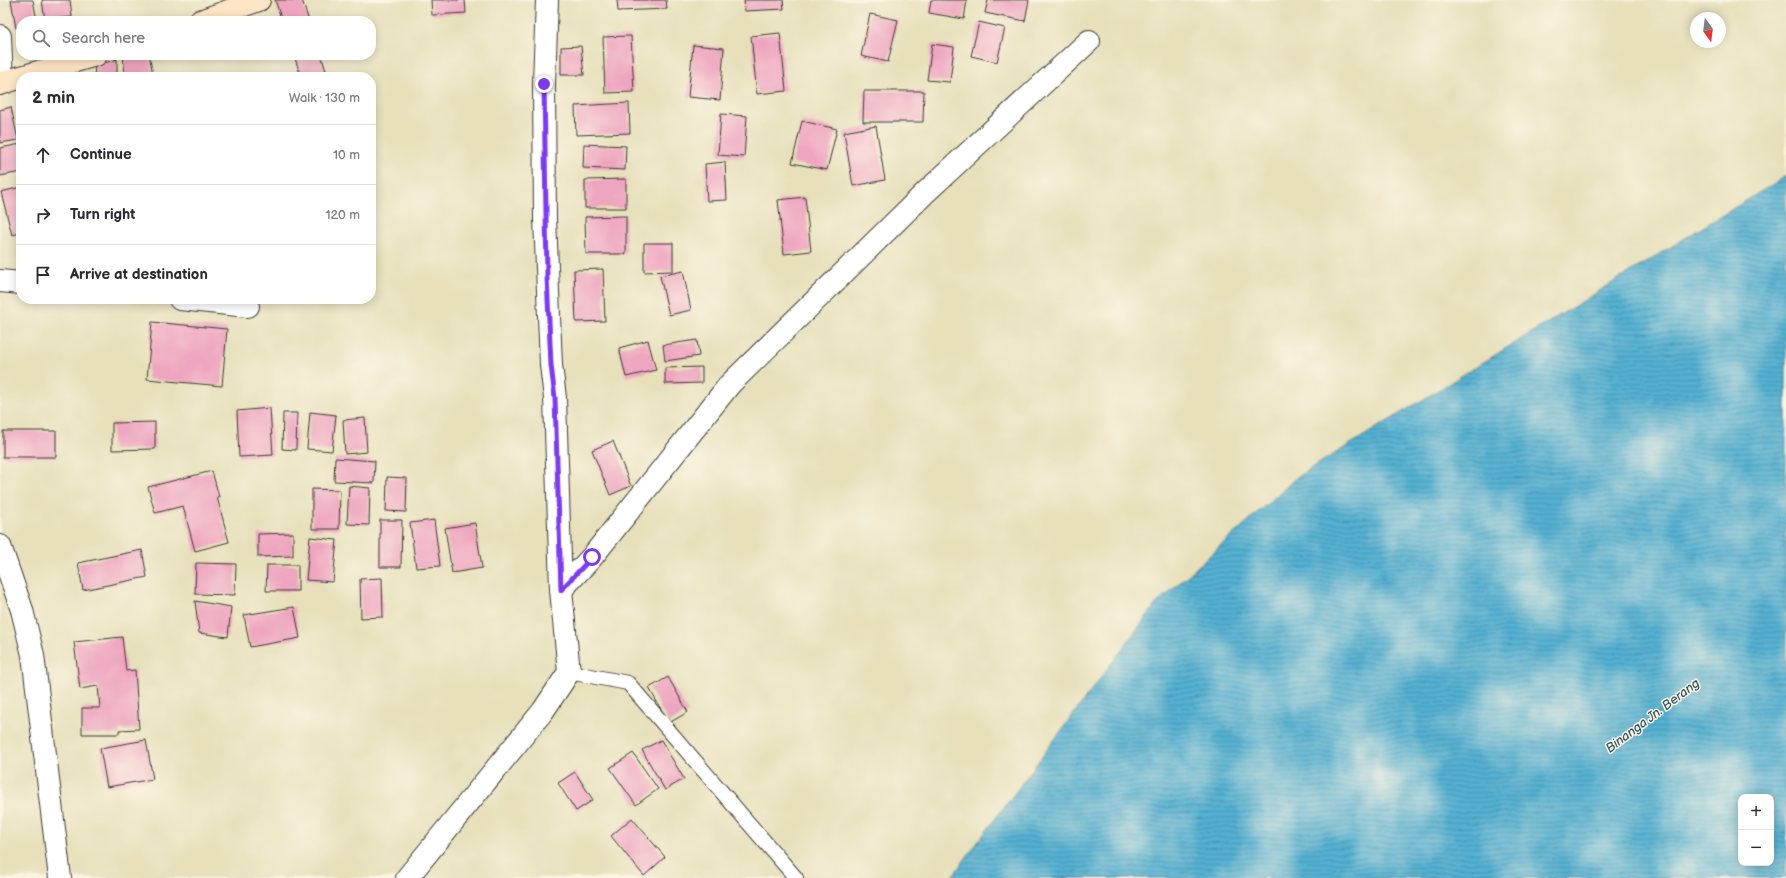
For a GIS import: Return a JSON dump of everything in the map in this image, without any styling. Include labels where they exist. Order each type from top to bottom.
[{"type":"street","points":[[209,16],[228,6],[259,0]]},
{"type":"street","points":[[407,878],[543,711],[569,672],[561,590],[555,398],[551,365],[546,218],[544,84],[547,0]]},
{"type":"street","points":[[0,36],[11,80]]},
{"type":"street","points":[[561,590],[592,557],[730,384],[926,192],[1089,41]]},
{"type":"street","points":[[38,72],[79,60]]},
{"type":"street","points":[[0,281],[16,283]]},
{"type":"street","points":[[229,304],[248,306]]},
{"type":"street","points":[[0,546],[22,610],[34,655],[60,878]]},
{"type":"lane","points":[[569,672],[628,683],[796,878]]},
{"type":"water","name":"Binanga Jn. Berang","points":[[1786,176],[1786,878],[951,878],[1156,604],[1297,477]]},
{"type":"building","points":[[11,0],[33,0],[36,16],[16,16],[16,28]]},
{"type":"building","points":[[42,0],[70,0],[72,16],[44,16]]},
{"type":"building","points":[[275,0],[302,0],[307,16],[280,16]]},
{"type":"building","points":[[431,0],[465,0],[466,13],[432,15]]},
{"type":"building","points":[[617,0],[666,0],[667,9],[618,11]]},
{"type":"building","points":[[744,0],[783,0],[784,9],[745,11]]},
{"type":"building","points":[[931,0],[967,0],[964,19],[929,13]]},
{"type":"building","points":[[988,0],[1029,0],[1025,21],[985,13]]},
{"type":"building","points":[[870,14],[898,20],[888,62],[861,56]]},
{"type":"building","points":[[979,22],[1005,28],[997,62],[971,56]]},
{"type":"building","points":[[780,33],[786,91],[757,94],[751,36]]},
{"type":"building","points":[[631,36],[634,92],[605,93],[603,37]]},
{"type":"building","points":[[932,44],[954,47],[950,82],[927,80]]},
{"type":"building","points":[[693,45],[724,48],[720,100],[688,97]]},
{"type":"building","points":[[581,46],[584,75],[561,75],[561,47]]},
{"type":"building","points":[[117,60],[117,72],[94,72],[95,66]]},
{"type":"building","points":[[124,60],[150,60],[153,72],[125,72]]},
{"type":"building","points":[[296,60],[323,60],[326,72],[299,72]]},
{"type":"building","points":[[864,91],[924,91],[923,122],[863,122]]},
{"type":"building","points":[[629,103],[630,133],[576,135],[575,106]]},
{"type":"building","points":[[11,107],[16,131],[16,140],[0,143],[0,110]]},
{"type":"building","points":[[721,114],[747,116],[744,157],[718,155]]},
{"type":"building","points":[[802,121],[837,129],[827,170],[792,163]]},
{"type":"building","points":[[876,126],[885,180],[853,186],[844,132]]},
{"type":"building","points":[[584,144],[626,146],[625,170],[583,168]]},
{"type":"building","points":[[16,145],[16,173],[0,176],[0,148]]},
{"type":"building","points":[[725,162],[727,200],[707,201],[705,164]]},
{"type":"building","points":[[626,179],[626,208],[585,208],[585,180]]},
{"type":"building","points":[[16,188],[16,234],[12,235],[1,192]]},
{"type":"building","points":[[805,197],[811,251],[784,254],[778,200]]},
{"type":"building","points":[[626,216],[626,254],[586,254],[585,217]]},
{"type":"building","points":[[644,243],[673,243],[673,271],[644,272]]},
{"type":"building","points":[[603,269],[605,321],[576,322],[574,270]]},
{"type":"building","points":[[683,271],[691,310],[669,315],[660,276]]},
{"type":"building","points":[[152,322],[227,329],[222,386],[147,379]]},
{"type":"building","points":[[648,340],[656,370],[626,377],[619,348]]},
{"type":"building","points":[[697,340],[699,356],[665,361],[663,345]]},
{"type":"building","points":[[702,367],[702,383],[665,384],[665,368]]},
{"type":"building","points":[[270,408],[273,455],[239,457],[237,411]]},
{"type":"building","points":[[310,412],[336,415],[332,451],[307,449]]},
{"type":"building","points":[[283,413],[297,413],[296,450],[282,449]]},
{"type":"building","points":[[365,418],[367,452],[345,454],[343,420]]},
{"type":"building","points":[[155,422],[155,449],[112,450],[112,423]]},
{"type":"building","points":[[3,431],[56,431],[56,457],[3,457]]},
{"type":"building","points":[[613,441],[631,486],[610,495],[592,450]]},
{"type":"building","points":[[335,458],[375,461],[374,483],[334,481]]},
{"type":"building","points":[[212,471],[229,542],[195,551],[183,506],[155,513],[148,487]]},
{"type":"building","points":[[387,477],[407,478],[406,512],[386,511]]},
{"type":"building","points":[[349,486],[370,488],[369,525],[347,524]]},
{"type":"building","points":[[312,489],[340,490],[339,529],[312,529]]},
{"type":"building","points":[[380,520],[402,520],[401,567],[380,567]]},
{"type":"building","points":[[434,520],[440,566],[416,568],[410,523]]},
{"type":"building","points":[[475,523],[482,568],[452,573],[445,528]]},
{"type":"building","points":[[293,533],[293,556],[258,557],[258,534]]},
{"type":"building","points":[[310,537],[337,540],[333,582],[306,580]]},
{"type":"building","points":[[142,550],[147,577],[83,590],[78,563]]},
{"type":"building","points":[[196,563],[236,564],[235,595],[195,594]]},
{"type":"building","points":[[267,565],[298,565],[298,591],[266,591]]},
{"type":"building","points":[[382,578],[383,617],[361,618],[360,579]]},
{"type":"building","points":[[195,601],[231,607],[228,637],[199,633]]},
{"type":"building","points":[[294,607],[300,638],[250,647],[244,615]]},
{"type":"building","points":[[122,637],[126,671],[135,670],[139,729],[119,730],[119,734],[82,734],[82,708],[100,708],[98,686],[80,689],[74,642]]},
{"type":"building","points":[[668,677],[688,712],[669,723],[649,688]]},
{"type":"building","points":[[146,740],[153,779],[107,787],[100,748]]},
{"type":"building","points":[[661,740],[684,779],[665,790],[642,750]]},
{"type":"building","points":[[633,753],[658,789],[636,805],[610,768]]},
{"type":"building","points":[[575,772],[593,800],[576,811],[558,783]]},
{"type":"building","points":[[632,818],[665,857],[644,876],[611,836]]},
{"type":"route","points":[[544,84],[547,277],[551,365],[555,398],[561,590],[592,557]]}]
